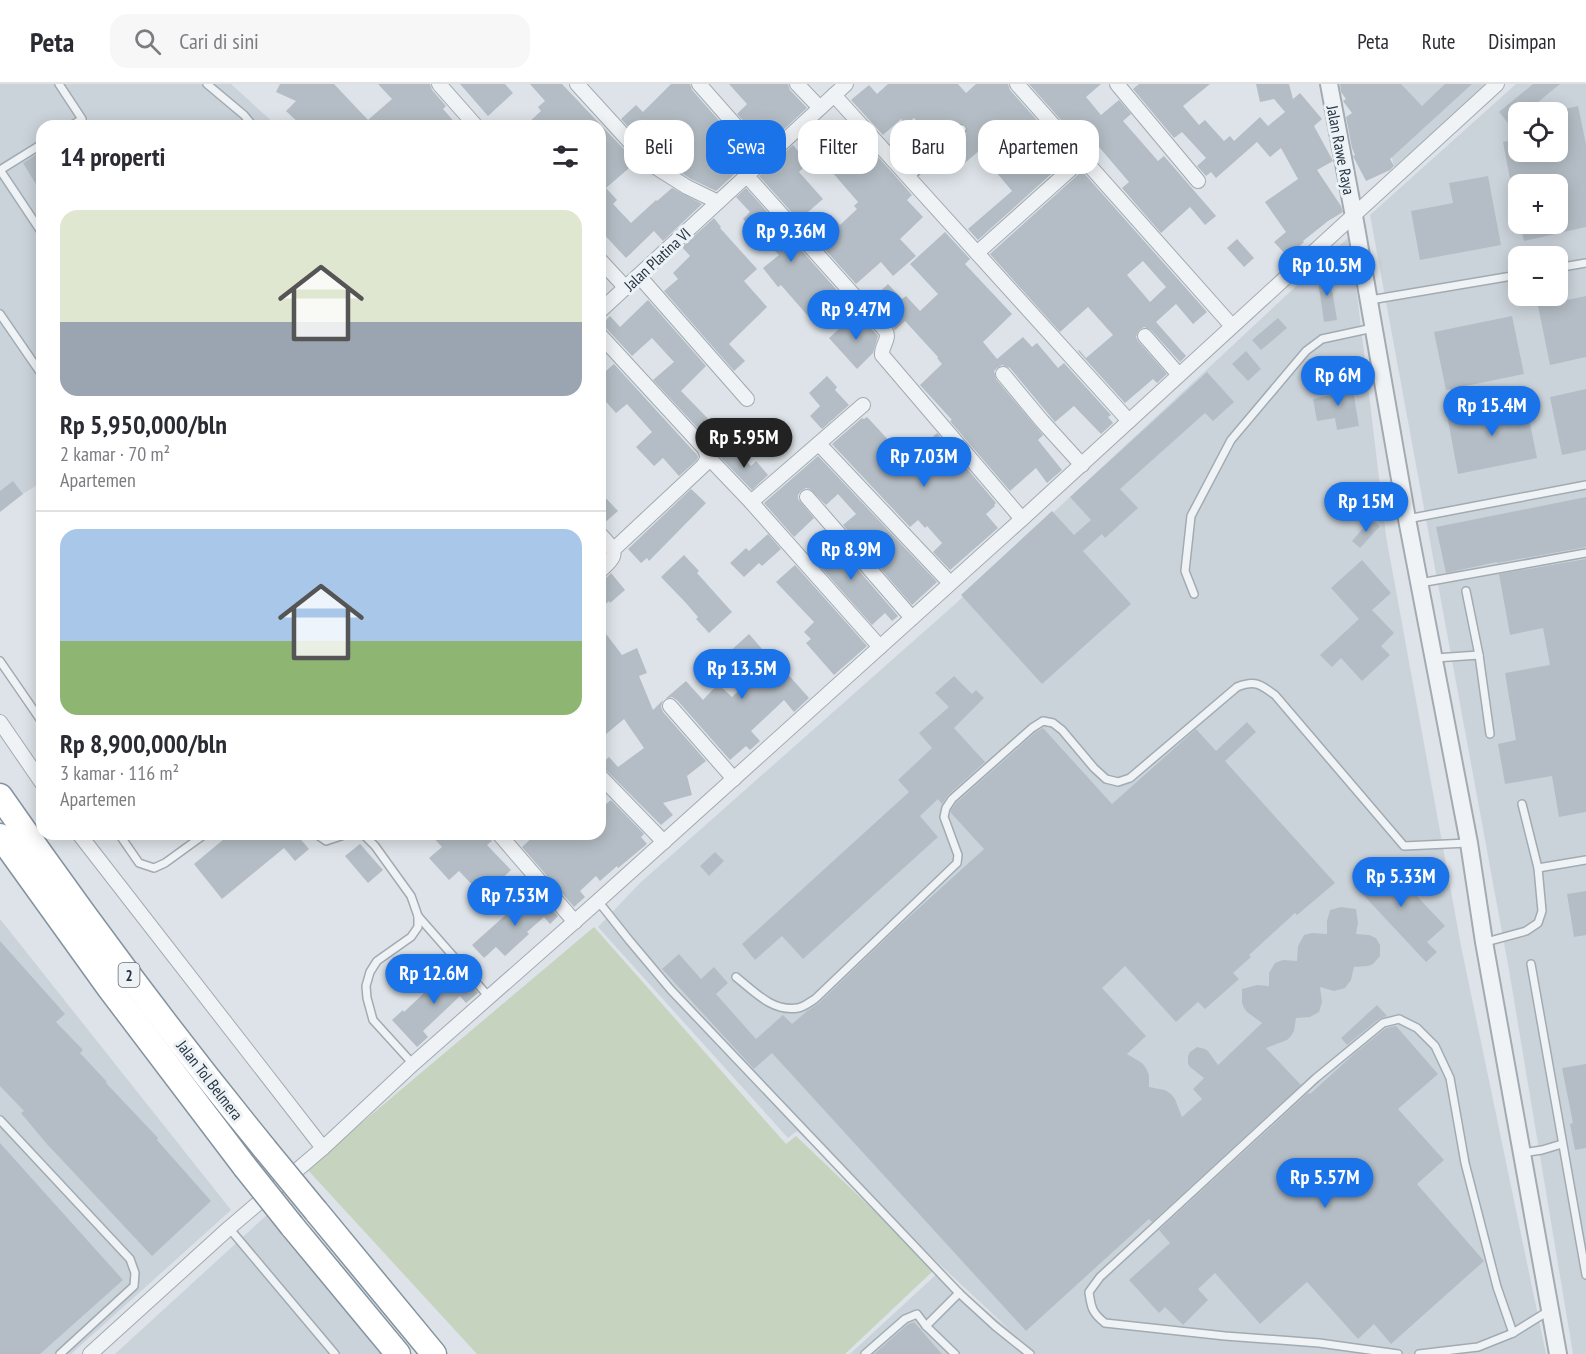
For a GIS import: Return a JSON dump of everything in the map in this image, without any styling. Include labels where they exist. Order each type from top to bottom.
[{"type":"highway","name":"Jalan Tol Belmera","points":[[0,796],[65,889],[216,1089],[435,1354]]},
{"type":"highway","name":"Jalan Tol Belmera","points":[[0,836],[110,989],[245,1167],[398,1354]]},
{"type":"street","points":[[439,84],[471,120]]},
{"type":"street","points":[[577,84],[649,163],[687,187],[718,202]]},
{"type":"street","points":[[699,84],[731,120]]},
{"type":"street","points":[[797,84],[820,108]]},
{"type":"street","name":"Jalan Platina VI","points":[[786,140],[846,84]]},
{"type":"street","points":[[1017,84],[1048,120]]},
{"type":"street","points":[[1118,84],[1198,181]]},
{"type":"street","name":"Jalan Rawe Raya","points":[[1329,84],[1407,519],[1469,843],[1484,942],[1558,1354]]},
{"type":"street","points":[[90,1354],[734,779],[1082,465],[1232,326],[1356,228],[1497,84]]},
{"type":"street","points":[[834,95],[1129,421]]},
{"type":"street","points":[[977,253],[1065,174]]},
{"type":"street","points":[[1095,174],[1232,326]]},
{"type":"street","points":[[747,176],[885,330],[887,338],[882,355],[1022,519]]},
{"type":"street","name":"Jalan Platina VI","points":[[606,306],[747,176]]},
{"type":"street","points":[[606,266],[626,288]]},
{"type":"street","points":[[639,276],[747,399]]},
{"type":"street","points":[[1145,336],[1179,375]]},
{"type":"street","points":[[606,342],[704,448],[708,457],[752,502],[880,647]]},
{"type":"street","points":[[1003,374],[1082,465]]},
{"type":"street","points":[[752,502],[863,405]]},
{"type":"street","points":[[819,444],[950,583]]},
{"type":"street","points":[[613,550],[704,465],[708,457]]},
{"type":"street","points":[[807,497],[912,618]]},
{"type":"street","points":[[606,541],[613,550],[613,556],[606,566]]},
{"type":"street","points":[[670,706],[734,779]]},
{"type":"street","points":[[0,722],[36,774]]},
{"type":"street","points":[[606,782],[664,842]]},
{"type":"street","points":[[84,840],[323,1148]]},
{"type":"street","points":[[504,840],[575,922]]},
{"type":"lane","points":[[59,84],[82,120]]},
{"type":"lane","points":[[207,84],[248,120]]},
{"type":"lane","points":[[36,148],[0,170],[36,224]]},
{"type":"lane","points":[[909,178],[913,174]]},
{"type":"lane","points":[[1568,266],[1586,263]]},
{"type":"lane","points":[[1368,300],[1508,277]]},
{"type":"lane","points":[[0,314],[36,366]]},
{"type":"lane","points":[[1194,594],[1185,571],[1191,516],[1231,440],[1306,351],[1322,339],[1373,328]]},
{"type":"lane","points":[[1407,519],[1586,485]]},
{"type":"lane","points":[[1419,583],[1586,553]]},
{"type":"lane","points":[[1466,591],[1479,655],[1490,734]]},
{"type":"lane","points":[[1433,658],[1479,655]]},
{"type":"lane","points":[[0,661],[36,713]]},
{"type":"lane","points":[[736,977],[771,1005],[800,1008],[815,999],[957,863],[958,855],[944,817],[946,808],[952,799],[1032,728],[1043,721],[1053,723],[1062,730],[1106,779],[1118,782],[1130,778],[1237,687],[1250,682],[1262,686],[1275,695],[1404,846],[1469,843]]},
{"type":"lane","points":[[1484,942],[1526,931],[1538,923],[1542,911],[1538,868],[1522,804]]},
{"type":"lane","points":[[123,840],[139,863],[154,868],[165,863],[197,840]]},
{"type":"lane","points":[[369,840],[411,896],[418,916],[418,927],[411,937],[377,961],[370,972],[366,986],[373,1020],[413,1064]]},
{"type":"lane","points":[[1538,868],[1586,860]]},
{"type":"lane","points":[[598,901],[671,990],[959,1293],[1030,1354]]},
{"type":"lane","points":[[418,916],[489,998]]},
{"type":"lane","points":[[1531,964],[1586,1275]]},
{"type":"lane","points":[[1398,1354],[1319,1343],[1105,1323],[1094,1315],[1089,1292],[1100,1276],[1316,1078],[1383,1023],[1399,1019],[1417,1028],[1435,1046],[1450,1078],[1465,1163],[1497,1287],[1513,1333]]},
{"type":"lane","points":[[0,1120],[130,1259],[135,1273],[134,1287],[60,1354]]},
{"type":"lane","points":[[1522,1153],[1562,1144]]},
{"type":"lane","points":[[229,1228],[335,1354]]},
{"type":"lane","points":[[927,1326],[959,1293]]},
{"type":"lane","points":[[1419,1354],[1478,1347],[1513,1333],[1550,1310]]},
{"type":"lane","points":[[865,1354],[910,1316],[917,1314],[955,1354]]},
{"type":"shaded area","points":[[0,84],[231,84],[270,120],[36,120],[36,486],[0,508]]},
{"type":"shaded area","points":[[1376,84],[1488,84],[1394,167]]},
{"type":"shaded area","points":[[1516,84],[1586,84],[1586,1354],[1573,1354],[1509,970],[1370,215]]},
{"type":"shaded area","points":[[1350,236],[1386,536],[1461,946],[1546,1354],[850,1354],[939,1272],[1011,1331],[797,1131],[788,1138],[598,927],[640,883],[953,606]]},
{"type":"shaded area","points":[[0,919],[231,1210],[71,1354],[0,1354]]},
{"type":"shaded area","points":[[268,1214],[381,1354],[115,1354]]},
{"type":"green space","points":[[594,927],[786,1144],[796,1136],[935,1269],[845,1354],[477,1354],[307,1169]]},
{"type":"building","points":[[280,84],[334,84],[368,120],[296,120],[286,111],[296,101],[276,92]]},
{"type":"building","points":[[378,84],[430,84],[432,90],[446,106],[443,109],[453,120],[368,120],[392,99]]},
{"type":"building","points":[[460,84],[505,84],[513,93],[488,116]]},
{"type":"building","points":[[530,84],[562,84],[596,120],[531,120],[541,111],[538,107],[545,101]]},
{"type":"building","points":[[671,84],[690,84],[692,90],[718,120],[706,120],[706,174],[735,174],[716,191],[683,174],[694,174],[694,120],[624,120],[624,122],[621,119],[636,105],[643,112]]},
{"type":"building","points":[[729,84],[788,84],[790,90],[807,108],[786,127],[786,120],[742,120],[737,114],[747,104]]},
{"type":"building","points":[[888,84],[958,84],[966,93],[976,84],[1008,84],[1010,90],[1037,120],[978,120],[978,152],[966,162],[966,120],[916,120],[914,118],[912,120],[890,120],[890,129],[883,135],[878,130],[878,120],[869,120],[851,100],[869,85],[877,94]]},
{"type":"building","points":[[1029,84],[1101,84],[1086,97],[1101,115],[1119,100],[1131,114],[1123,121],[1158,161],[1164,156],[1216,216],[1205,225],[1190,207],[1161,233],[1122,188],[1129,182],[1099,147],[1099,120],[1061,120]]},
{"type":"building","points":[[1139,84],[1210,84],[1183,106],[1199,125],[1205,120],[1224,141],[1230,136],[1234,141],[1260,117],[1268,126],[1285,112],[1274,99],[1260,102],[1256,84],[1289,84],[1293,99],[1300,93],[1322,119],[1314,126],[1333,161],[1317,170],[1343,212],[1303,241],[1288,257],[1274,242],[1286,232],[1265,202],[1298,179],[1281,148],[1270,157],[1257,142],[1216,178],[1211,172],[1206,176],[1197,166],[1206,158],[1182,132],[1174,138],[1133,89]]},
{"type":"building","points":[[1340,84],[1401,84],[1422,106],[1445,84],[1472,84],[1390,159],[1394,166],[1390,170],[1366,181],[1353,156],[1355,155],[1346,117],[1352,113],[1343,101],[1346,99],[1341,92]]},
{"type":"building","points":[[1533,84],[1560,84],[1538,102],[1511,102]]},
{"type":"building","points":[[1508,105],[1508,123],[1499,112]]},
{"type":"building","points":[[1578,106],[1586,144],[1586,227],[1568,231],[1568,174],[1509,174],[1503,142],[1508,141],[1508,162],[1568,162],[1568,108]]},
{"type":"building","points":[[606,130],[624,149],[624,172],[606,188]]},
{"type":"building","points":[[793,145],[798,151],[798,174],[801,174],[823,199],[808,212],[822,228],[834,218],[840,225],[857,209],[854,206],[858,202],[834,174],[878,174],[878,157],[890,170],[890,174],[893,174],[912,195],[907,200],[923,217],[900,239],[916,256],[893,276],[881,262],[856,284],[759,176],[761,174],[786,174],[786,151]]},
{"type":"building","points":[[36,155],[36,184],[23,163]]},
{"type":"building","points":[[998,174],[1051,174],[978,240],[968,229],[1012,191]]},
{"type":"building","points":[[1079,174],[1085,174],[1207,312],[1193,324],[1176,304],[1156,322],[1186,356],[1180,362],[1151,330],[1144,327],[1139,330],[1136,337],[1138,341],[1167,374],[1157,383],[1153,379],[1125,403],[1078,351],[1086,358],[1113,335],[1088,307],[1060,332],[990,254]],"holes":[[[1143,261],[1166,287],[1150,302],[1127,275]]]},
{"type":"building","points":[[1488,176],[1501,245],[1420,260],[1411,211],[1453,203],[1449,183]]},
{"type":"building","points":[[606,188],[617,200],[613,204],[631,223],[672,188],[702,204],[663,241],[654,231],[626,258],[606,236]]},
{"type":"building","points":[[746,188],[843,297],[814,323],[781,285],[778,287],[763,268],[779,255],[743,219],[750,212],[736,197]]},
{"type":"building","points":[[714,218],[720,228],[757,269],[744,281],[767,307],[729,344],[745,361],[734,371],[664,291],[678,279],[673,273],[690,256],[682,247]]},
{"type":"building","points":[[945,232],[970,259],[965,264],[1012,314],[983,342],[997,359],[1023,337],[1032,347],[1037,343],[1058,368],[1064,363],[1111,415],[1108,417],[1113,423],[1101,434],[1074,406],[1055,422],[1010,368],[1002,365],[994,371],[996,379],[1043,435],[1038,440],[1062,470],[1047,483],[1036,468],[1010,491],[920,385],[942,364],[938,357],[905,321],[895,330],[871,300],[888,284],[902,299],[906,296],[920,311],[938,294],[910,264]]},
{"type":"building","points":[[1522,234],[1555,234],[1524,241]]},
{"type":"building","points":[[1237,239],[1254,258],[1244,267],[1227,248]]},
{"type":"building","points":[[1329,271],[1337,320],[1324,322],[1317,274]]},
{"type":"building","points":[[1586,296],[1586,357],[1550,365],[1538,306],[1568,306],[1568,300]]},
{"type":"building","points":[[648,300],[706,366],[681,391],[718,429],[707,438],[653,380],[674,362],[652,338],[632,356],[606,329],[606,320],[610,316],[620,327]]},
{"type":"building","points":[[857,313],[878,336],[873,353],[857,369],[829,338]]},
{"type":"building","points":[[1512,316],[1524,374],[1446,390],[1434,332]]},
{"type":"building","points":[[1278,318],[1287,328],[1261,350],[1252,340]]},
{"type":"building","points":[[1246,351],[1261,369],[1248,381],[1232,364]]},
{"type":"building","points":[[614,364],[697,455],[697,460],[679,476],[663,458],[654,466],[636,447],[652,432],[627,404],[616,413],[606,402],[606,371]]},
{"type":"building","points":[[1207,372],[1234,402],[1213,421],[1205,413],[1120,489],[1138,508],[1105,538],[1102,534],[1083,551],[1131,604],[1042,684],[961,595],[1052,511],[1074,535],[1091,520],[1070,497]]},
{"type":"building","points":[[827,376],[837,387],[835,390],[849,405],[822,429],[810,416],[820,406],[809,393]]},
{"type":"building","points":[[1352,384],[1359,426],[1337,430],[1335,418],[1317,421],[1313,399],[1331,395],[1330,388]]},
{"type":"building","points":[[1586,389],[1586,450],[1562,455],[1550,397]]},
{"type":"building","points":[[1525,399],[1537,458],[1458,474],[1447,415]]},
{"type":"building","points":[[867,417],[907,460],[937,433],[996,503],[986,514],[998,528],[950,570],[933,552],[942,543],[927,526],[925,528],[918,520],[910,527],[832,444],[862,418]]},
{"type":"building","points":[[731,447],[751,466],[756,461],[768,475],[752,490],[720,457]]},
{"type":"building","points":[[818,456],[937,582],[912,605],[843,525],[856,514],[838,494],[826,505],[810,489],[806,488],[801,491],[798,499],[814,518],[794,537],[764,503]]},
{"type":"building","points":[[13,481],[23,494],[0,512],[0,491]]},
{"type":"building","points":[[691,489],[706,503],[649,561],[647,558],[641,563],[628,549]]},
{"type":"building","points":[[1586,497],[1586,547],[1446,573],[1436,527]]},
{"type":"building","points":[[606,498],[618,511],[606,522]]},
{"type":"building","points":[[1371,519],[1380,526],[1360,548],[1352,541]]},
{"type":"building","points":[[768,534],[781,549],[762,566],[759,563],[744,577],[730,563],[746,548],[749,551]]},
{"type":"building","points":[[828,535],[898,616],[892,621],[885,613],[872,625],[808,553]]},
{"type":"building","points":[[684,555],[732,612],[709,633],[686,603],[661,577]]},
{"type":"building","points":[[1586,559],[1586,812],[1559,817],[1552,776],[1505,784],[1498,744],[1516,740],[1505,673],[1550,665],[1543,628],[1510,635],[1499,574]]},
{"type":"building","points":[[1362,560],[1391,593],[1372,610],[1394,633],[1381,646],[1390,655],[1362,681],[1341,658],[1332,667],[1320,655],[1359,619],[1331,588]]},
{"type":"building","points":[[795,565],[867,646],[834,675],[806,643],[811,639],[804,632],[814,622],[776,582]]},
{"type":"building","points":[[611,573],[625,590],[606,604],[606,578]]},
{"type":"building","points":[[606,634],[622,655],[637,648],[647,673],[639,676],[653,710],[663,700],[661,707],[663,712],[706,761],[687,776],[692,795],[663,803],[673,815],[661,825],[606,770],[606,760],[609,757],[618,767],[644,748],[624,719],[606,734]]},
{"type":"building","points":[[749,634],[809,698],[794,712],[784,700],[751,731],[760,741],[750,750],[746,746],[730,760],[677,700],[672,697],[665,699],[686,681],[703,700],[718,684],[732,697],[750,680],[726,655]]},
{"type":"building","points":[[954,676],[972,694],[976,690],[984,698],[954,728],[985,762],[948,795],[942,804],[938,799],[920,816],[938,837],[803,959],[782,936],[755,960],[742,944],[909,792],[898,780],[932,748],[919,733],[949,707],[935,693]]},
{"type":"building","points":[[1247,722],[1256,732],[1225,761],[1335,883],[1297,915],[1295,913],[1249,955],[1251,957],[1233,973],[1239,979],[1205,1009],[1198,1002],[1176,1022],[1125,966],[1102,988],[1146,1036],[1127,1054],[1146,1068],[1149,1075],[1149,1087],[1165,1090],[1171,1094],[1182,1117],[1202,1099],[1193,1089],[1204,1078],[1188,1064],[1190,1052],[1197,1047],[1205,1049],[1218,1065],[1262,1023],[1244,1008],[1242,989],[1257,985],[1269,986],[1269,973],[1275,963],[1283,960],[1297,961],[1298,946],[1304,935],[1327,934],[1330,910],[1341,907],[1356,909],[1358,923],[1356,934],[1376,938],[1380,945],[1380,956],[1373,964],[1354,967],[1351,980],[1345,988],[1334,991],[1320,987],[1322,1002],[1319,1012],[1310,1017],[1296,1018],[1294,1031],[1287,1040],[1266,1048],[1301,1085],[1152,1222],[1149,1219],[1026,1331],[772,1053],[754,1069],[662,969],[679,954],[701,979],[714,967],[728,983],[716,994],[756,1039],[783,1015],[792,1024],[819,1003],[984,849],[951,813],[951,810],[1036,732],[1043,728],[1112,804],[1196,729],[1216,751]]},
{"type":"building","points":[[611,800],[644,834],[641,837],[647,844],[600,881],[596,876],[580,891],[585,897],[574,907],[522,847],[530,840],[606,840],[606,804]]},
{"type":"building","points":[[223,840],[301,840],[309,849],[295,861],[284,848],[222,899],[194,864]]},
{"type":"building","points":[[436,840],[491,840],[487,845],[511,870],[483,896],[459,871],[449,880],[429,858],[442,847]]},
{"type":"building","points":[[360,844],[383,870],[368,883],[345,856]]},
{"type":"building","points":[[715,852],[724,861],[709,876],[700,866]]},
{"type":"building","points":[[1382,859],[1445,926],[1427,942],[1437,952],[1426,962],[1354,885]]},
{"type":"building","points":[[1586,891],[1586,935],[1574,937],[1567,894]]},
{"type":"building","points":[[538,893],[558,916],[550,924],[544,917],[505,956],[496,947],[484,958],[472,945],[509,912],[513,916]]},
{"type":"building","points":[[0,941],[65,1014],[56,1022],[83,1050],[80,1053],[158,1138],[157,1140],[211,1201],[152,1256],[46,1143],[21,1113],[24,1111],[0,1086]]},
{"type":"building","points":[[453,965],[478,993],[466,1003],[460,996],[423,1031],[428,1037],[417,1047],[392,1020],[403,1010],[404,1012]]},
{"type":"building","points":[[1377,1005],[1387,1016],[1379,1019],[1347,1045],[1341,1038]]},
{"type":"building","points":[[1396,1026],[1438,1074],[1398,1109],[1444,1160],[1417,1184],[1484,1261],[1391,1344],[1374,1324],[1358,1339],[1307,1282],[1260,1324],[1215,1273],[1198,1289],[1208,1300],[1183,1325],[1165,1307],[1159,1313],[1129,1280],[1170,1243],[1159,1230],[1308,1093],[1310,1094],[1386,1028]]},
{"type":"building","points":[[1586,1064],[1586,1148],[1575,1150],[1570,1124],[1573,1123],[1562,1068]]},
{"type":"building","points":[[0,1143],[123,1280],[40,1354],[0,1354]]},
{"type":"building","points":[[914,1322],[942,1354],[874,1354],[908,1324]]}]
